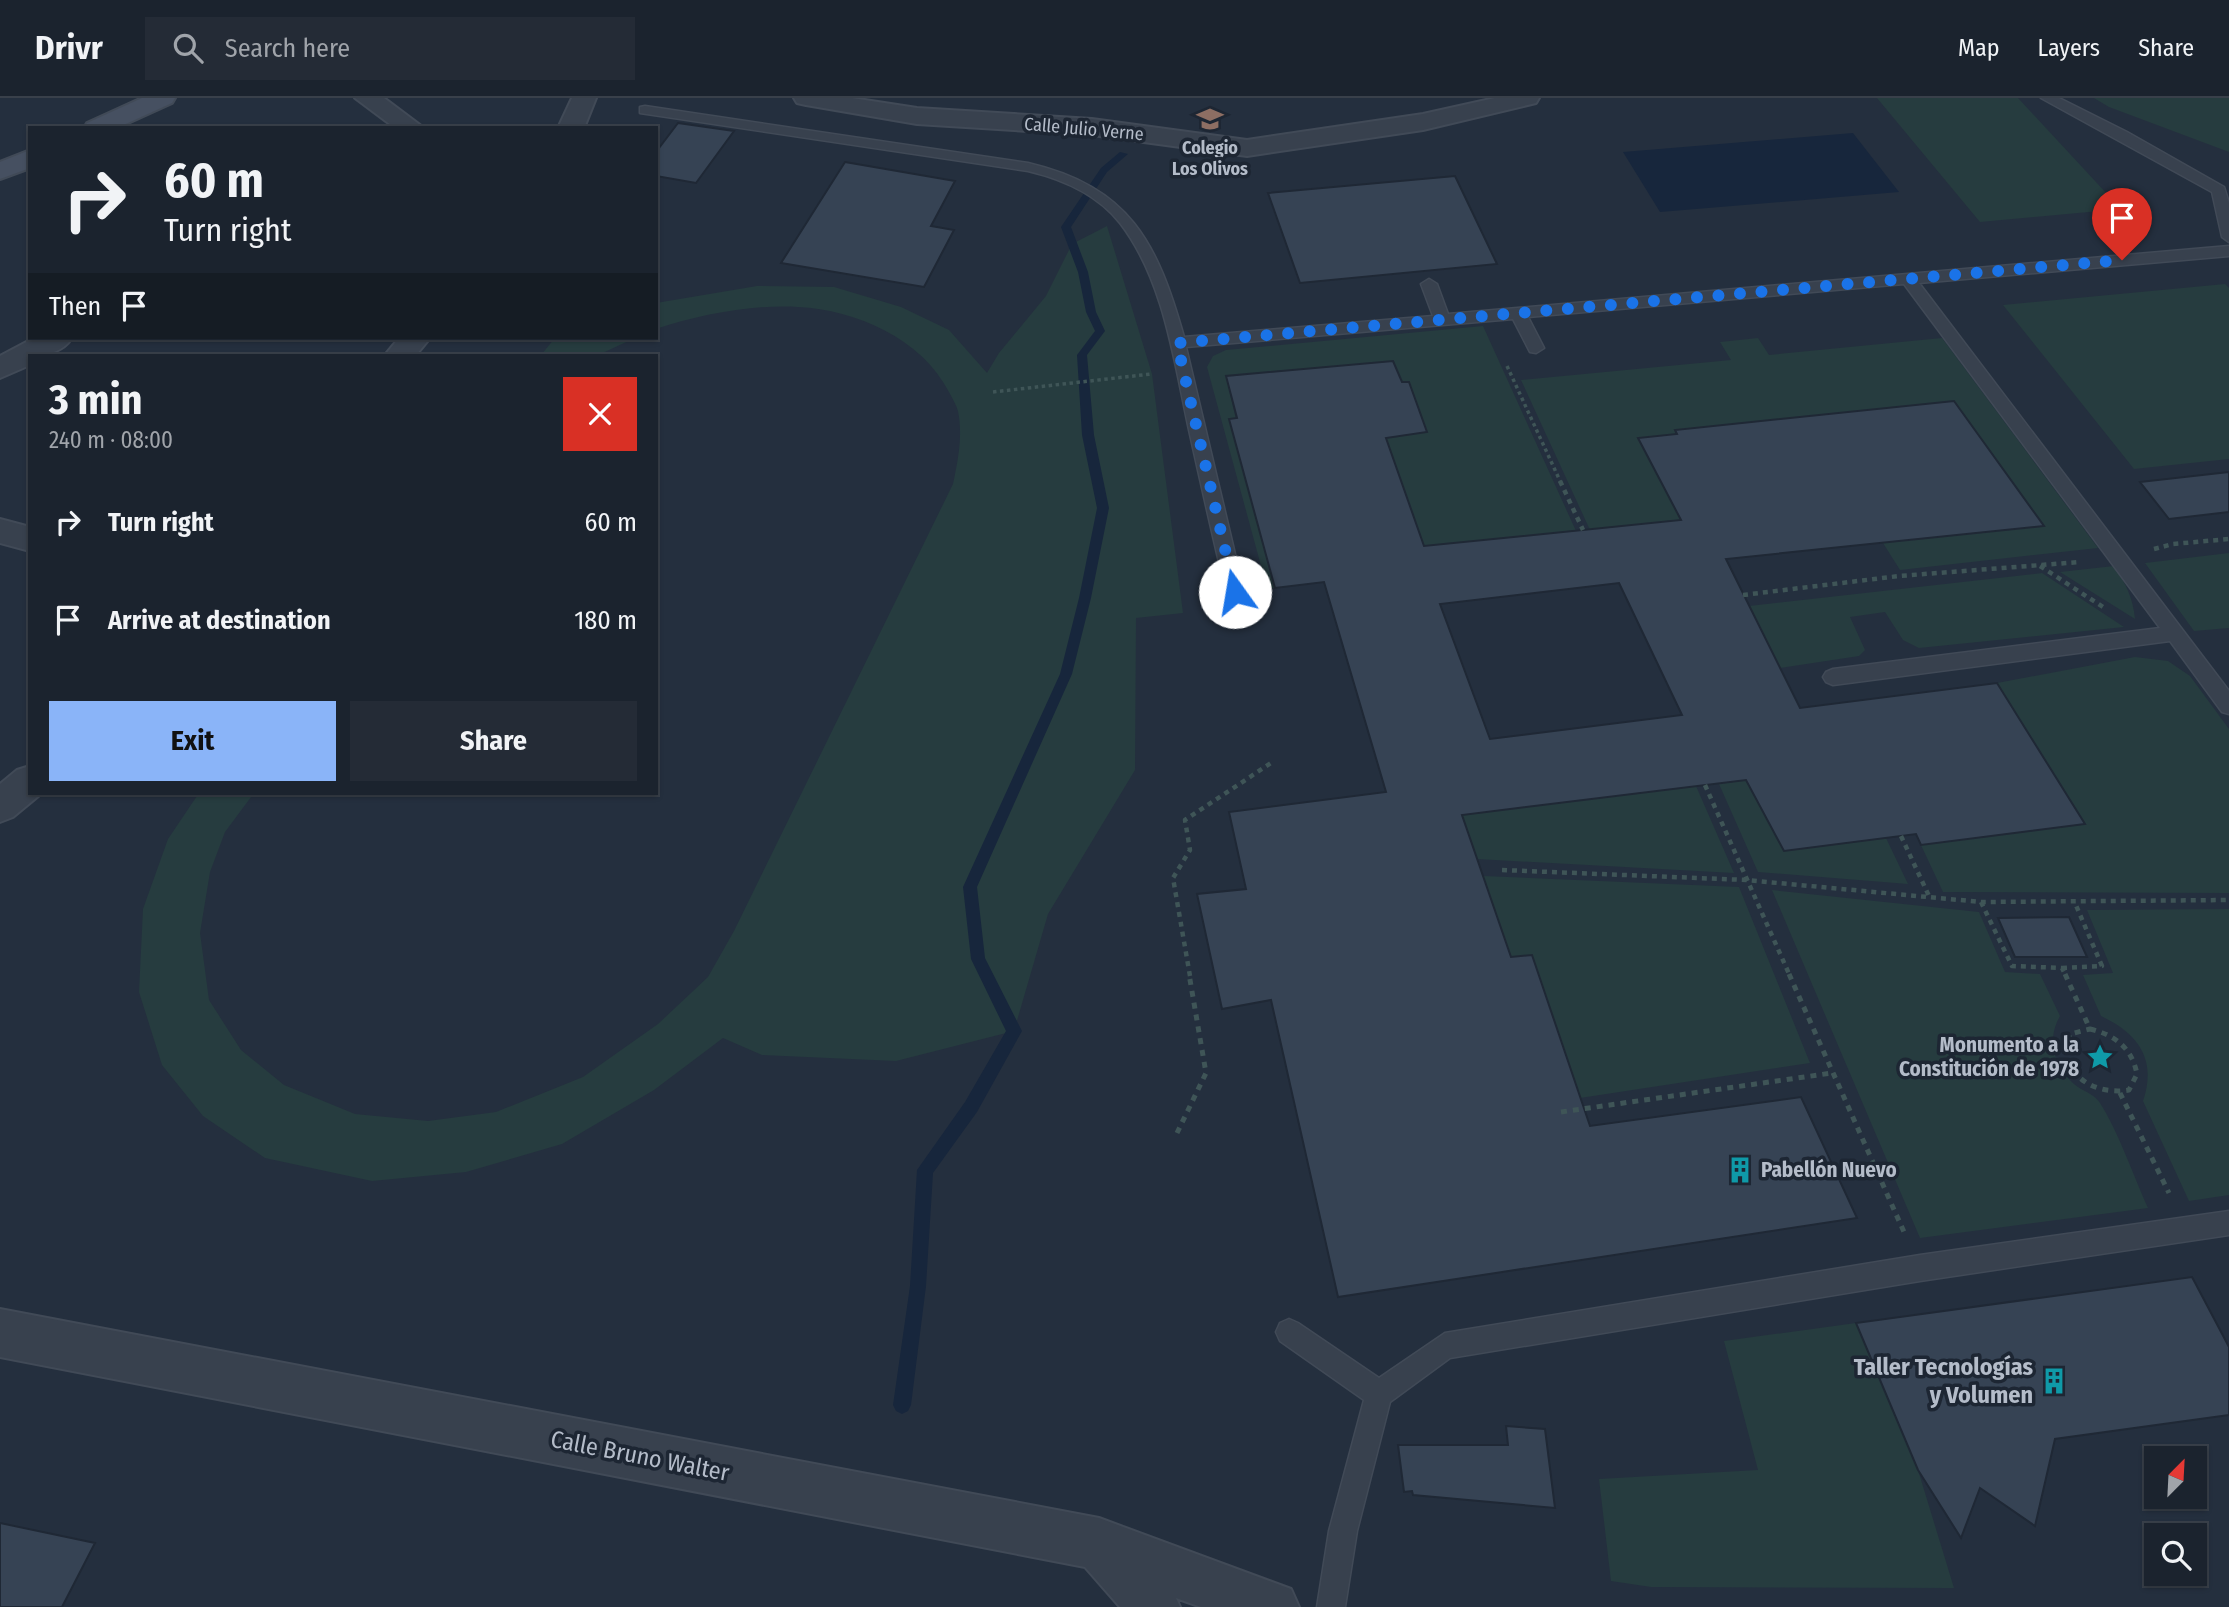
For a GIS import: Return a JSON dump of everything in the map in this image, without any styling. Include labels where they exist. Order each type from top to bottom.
[{"type":"street","points":[[100,126],[163,98]]},
{"type":"street","points":[[367,98],[409,126]]},
{"type":"street","points":[[572,126],[584,98]]},
{"type":"street","name":"Calle Julio Verne","points":[[806,98],[917,116],[1092,127],[1247,148],[1423,122],[1527,98]]},
{"type":"street","points":[[0,171],[28,159]]},
{"type":"street","points":[[0,368],[53,340]]},
{"type":"street","points":[[402,354],[413,340]]},
{"type":"street","points":[[0,531],[28,538]]},
{"type":"street","points":[[0,806],[28,783]]},
{"type":"street","name":"Calle Bruno Walter","points":[[0,1333],[1099,1544],[1273,1607]]},
{"type":"street","points":[[1099,1544],[1154,1607]]},
{"type":"lane","points":[[2048,98],[2122,135],[2218,190],[2229,237]]},
{"type":"lane","points":[[645,110],[1045,170],[1075,182],[1124,218],[1151,262],[1177,343],[1235,592]]},
{"type":"lane","points":[[1177,343],[2229,251]]},
{"type":"lane","points":[[1908,279],[1924,308],[2229,706]]},
{"type":"lane","points":[[1429,284],[1442,320]]},
{"type":"lane","points":[[1518,313],[1536,348]]},
{"type":"lane","points":[[1833,677],[2175,634]]},
{"type":"lane","points":[[1331,1607],[1343,1531],[1379,1394],[1445,1346],[1920,1268],[2229,1223]]},
{"type":"lane","points":[[1289,1332],[1379,1394]]},
{"type":"path","points":[[1485,316],[1583,530]]},
{"type":"path","points":[[993,392],[1184,370]]},
{"type":"path","points":[[1743,595],[1899,576],[2118,559],[2173,544],[2229,539]]},
{"type":"path","points":[[2040,565],[2148,637]]},
{"type":"path","points":[[1177,1133],[1206,1073],[1173,878],[1190,850],[1185,820],[1274,761]]},
{"type":"path","points":[[1705,785],[1920,1268]]},
{"type":"path","points":[[1901,836],[1929,896]]},
{"type":"path","points":[[1502,870],[1746,880],[1981,902],[2229,900]]},
{"type":"path","points":[[1981,902],[2012,966],[2102,966],[2076,903]]},
{"type":"path","points":[[2062,968],[2090,1029]]},
{"type":"path","points":[[2090,1029],[2101,1031],[2123,1045],[2136,1065],[2135,1083],[2129,1090],[2120,1093],[2096,1089],[2084,1082],[2067,1062],[2065,1051],[2070,1034],[2090,1029]]},
{"type":"path","points":[[1561,1112],[1832,1073]]},
{"type":"path","points":[[2120,1093],[2186,1229]]},
{"type":"green space","points":[[1877,98],[2018,98],[2121,209],[1980,222]]},
{"type":"green space","points":[[2094,98],[2229,98],[2229,152],[2109,107]]},
{"type":"green space","points":[[1107,226],[1152,374],[1183,613],[1136,618],[1135,770],[1048,914],[1014,1031],[896,1061],[762,1055],[723,1038],[654,1090],[562,1144],[466,1172],[372,1181],[265,1158],[203,1116],[162,1065],[139,992],[143,909],[168,839],[198,795],[253,795],[225,832],[210,872],[200,933],[209,1000],[241,1050],[284,1085],[355,1114],[428,1121],[496,1112],[583,1077],[658,1024],[708,977],[734,931],[953,484],[960,430],[957,408],[937,373],[922,356],[904,342],[864,321],[820,309],[763,307],[708,315],[658,328],[658,303],[757,286],[834,287],[901,307],[949,330],[987,373],[999,353],[1046,296],[1072,244]]},
{"type":"green space","points":[[2225,284],[2229,288],[2229,459],[2134,469],[2003,305]]},
{"type":"green space","points":[[1483,326],[1576,531],[1424,546],[1386,438],[1427,432],[1402,382],[1226,376],[1275,588],[1267,588],[1207,367],[1213,356],[1226,350]]},
{"type":"green space","points":[[1758,338],[1769,355],[1942,338],[2098,548],[1900,570],[1883,543],[2044,525],[1954,401],[1675,430],[1681,520],[1590,530],[1521,380],[1731,360],[1720,342]]},
{"type":"green space","points":[[553,340],[631,340],[600,354],[542,354]]},
{"type":"green space","points":[[2229,553],[2229,628],[2194,631],[2145,563]]},
{"type":"green space","points":[[2114,566],[2128,591],[2135,619],[2060,572]]},
{"type":"green space","points":[[2042,573],[2124,627],[1919,648],[1903,640],[1885,612],[1850,617],[1865,650],[1859,656],[1780,668],[1749,606]]},
{"type":"green space","points":[[2135,657],[2168,661],[2190,676],[2229,729],[2229,893],[1943,892],[1921,845],[2085,823],[1997,683]]},
{"type":"green space","points":[[1746,780],[1784,851],[1886,838],[1908,884],[1758,872],[1719,784]]},
{"type":"green space","points":[[1696,786],[1734,873],[1477,859],[1462,815]]},
{"type":"green space","points":[[1483,876],[1739,887],[1810,1063],[1580,1098],[1532,955],[1511,957]]},
{"type":"green space","points":[[1772,890],[1979,912],[2005,972],[2040,974],[2060,1016],[2053,1034],[2057,1061],[2067,1077],[2095,1097],[2107,1114],[2148,1208],[1920,1238]]},
{"type":"green space","points":[[2229,909],[2229,1195],[2189,1201],[2143,1101],[2148,1073],[2142,1050],[2126,1031],[2101,1016],[2083,975],[2113,973],[2087,910]]},
{"type":"green space","points":[[1856,1323],[1918,1470],[1954,1588],[1651,1587],[1611,1581],[1599,1479],[1758,1470],[1724,1341]]},
{"type":"water","points":[[1853,133],[1899,192],[1660,212],[1623,152]]},
{"type":"building","points":[[678,123],[734,131],[696,183],[658,176],[658,149]]},
{"type":"building","points":[[845,162],[955,181],[931,226],[954,230],[924,287],[781,263]]},
{"type":"building","points":[[1455,176],[1497,264],[1300,283],[1268,193]]},
{"type":"building","points":[[1393,361],[1402,382],[1409,382],[1427,432],[1386,438],[1424,546],[1681,520],[1638,438],[1677,434],[1675,430],[1954,401],[2044,526],[1726,559],[1800,708],[1997,683],[2085,824],[1921,845],[1916,834],[1784,851],[1746,780],[1462,815],[1511,957],[1532,955],[1590,1126],[1801,1097],[1857,1218],[1338,1297],[1271,1000],[1222,1009],[1197,894],[1246,889],[1229,812],[1386,792],[1324,582],[1275,588],[1229,419],[1237,418],[1226,376]],"holes":[[[1619,583],[1682,715],[1490,739],[1440,604]]]},
{"type":"building","points":[[2229,472],[2229,512],[2169,519],[2140,482]]},
{"type":"building","points":[[2069,917],[2087,957],[2015,957],[1998,918]]},
{"type":"building","name":"Taller Tecnologías y Volumen","points":[[2192,1277],[2229,1347],[2229,1415],[2055,1439],[2035,1526],[1980,1488],[1961,1538],[1918,1470],[1856,1323]]},
{"type":"building","points":[[1506,1426],[1545,1429],[1555,1508],[1404,1492],[1398,1445],[1508,1445]]},
{"type":"building","points":[[0,1523],[95,1543],[62,1607],[0,1607]]},
{"type":"waterway","points":[[902,1405],[918,1286],[925,1170],[971,1107],[1014,1031],[978,959],[970,887],[1066,674],[1085,598],[1103,508],[1088,435],[1082,355],[1100,331],[1091,312],[1083,272],[1066,227],[1104,170],[1123,154]]},
{"type":"place","name":"Colegio Los Olivos","points":[[1210,119]]},
{"type":"place","name":"Monumento a la Constitución de 1978","points":[[2100,1057]]},
{"type":"place","name":"Pabellón Nuevo","points":[[1740,1170]]},
{"type":"place","name":"Taller Tecnologías y Volumen","points":[[2054,1381]]},
{"type":"route","points":[[1235,592],[1177,343],[2122,260]]}]
